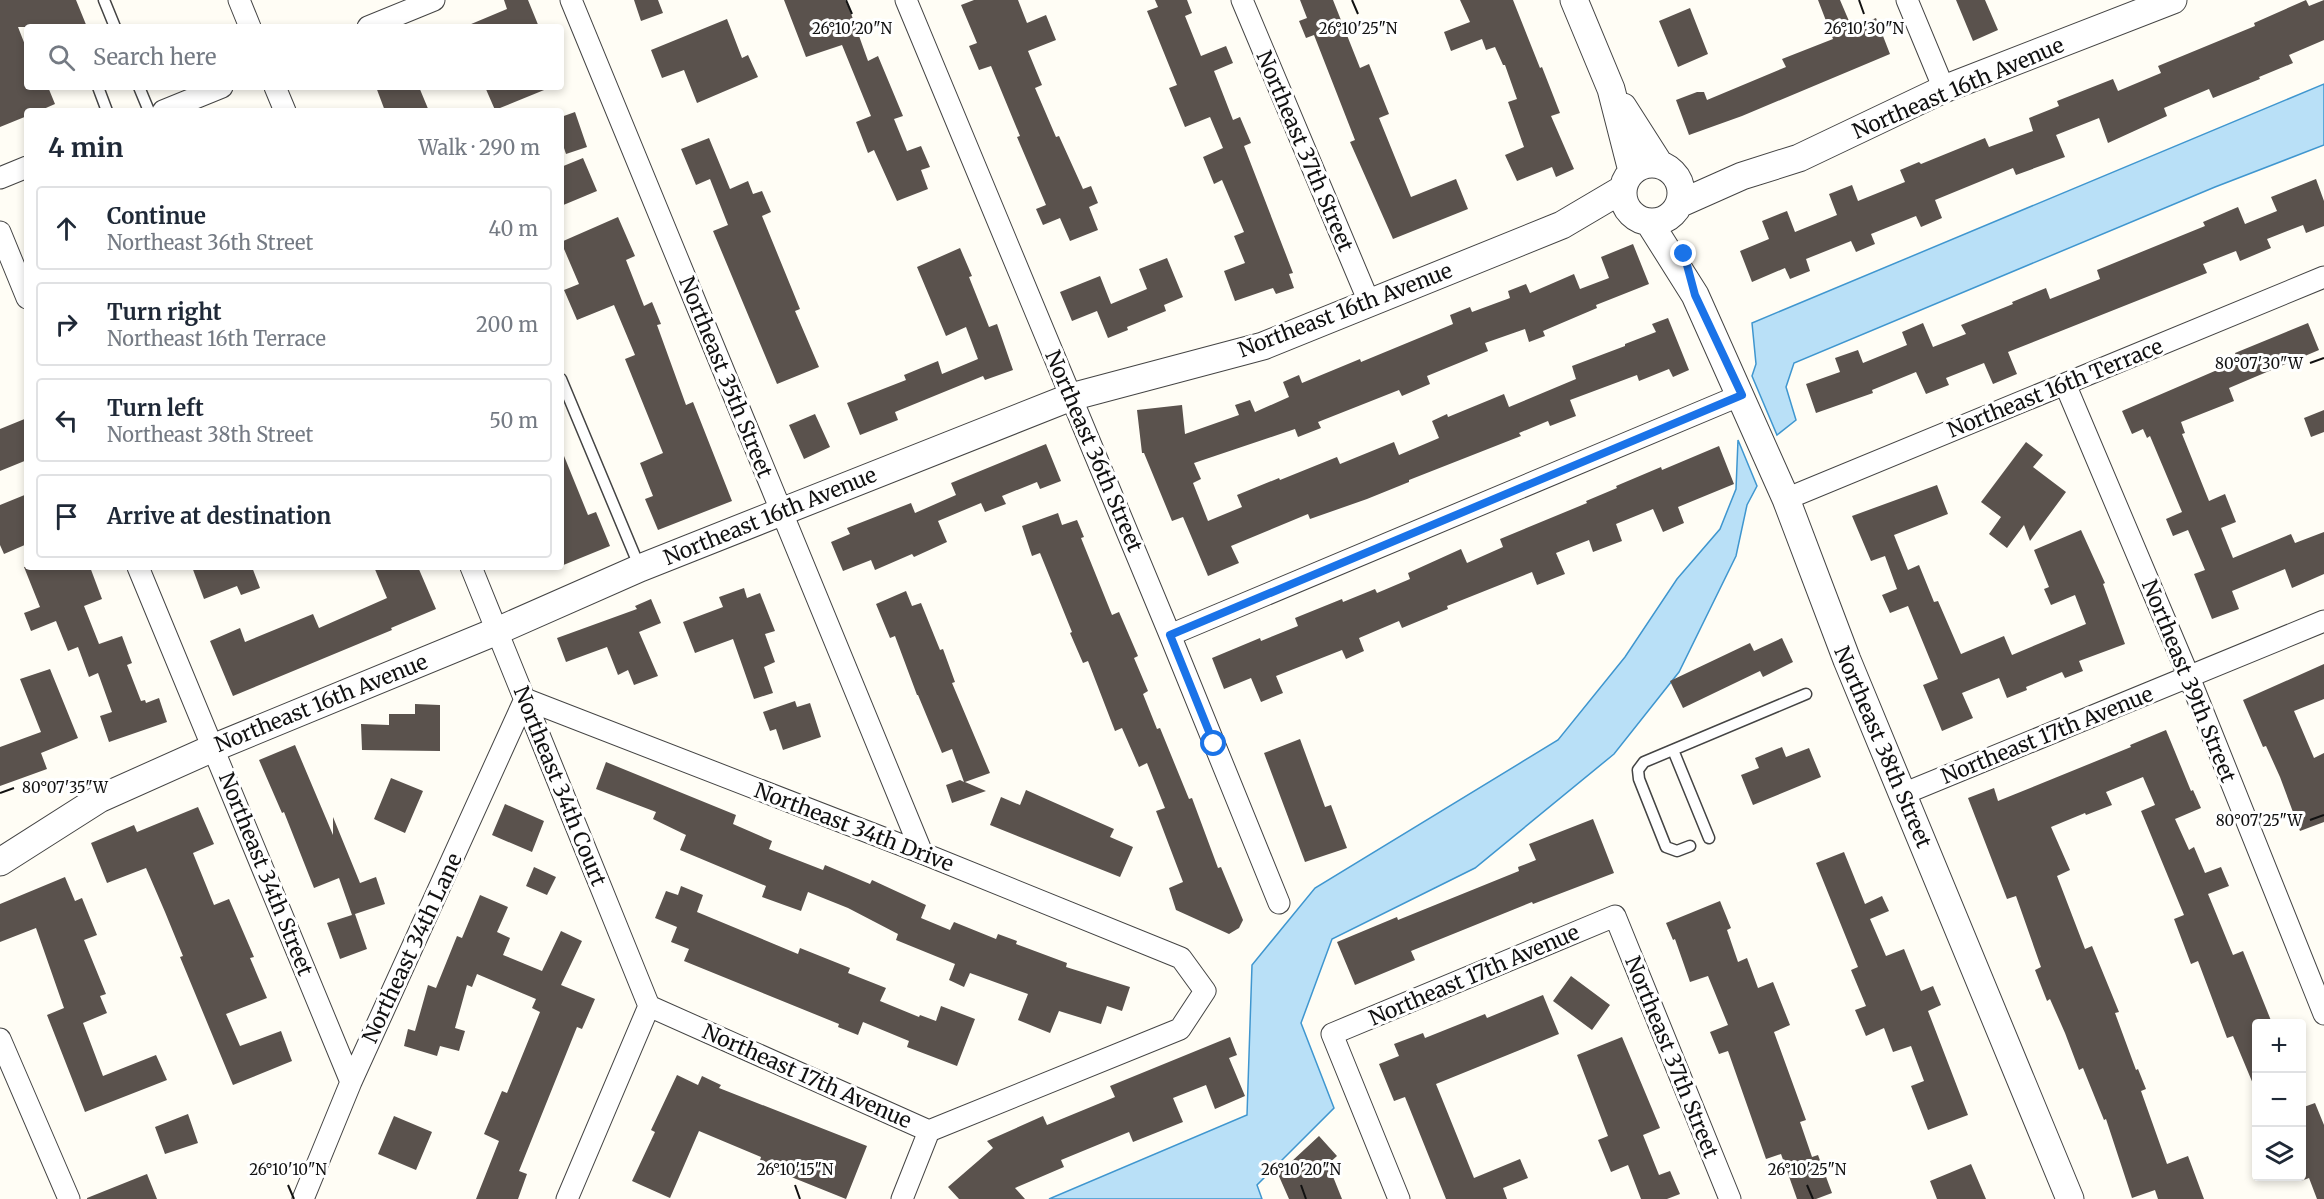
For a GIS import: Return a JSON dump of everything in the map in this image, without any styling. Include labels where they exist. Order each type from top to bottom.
[{"type":"street","points":[[239,0],[249,24]]},
{"type":"street","points":[[375,24],[434,0]]},
{"type":"street","name":"Northeast 35th Street","points":[[571,0],[922,854]]},
{"type":"street","name":"Northeast 36th Street","points":[[906,0],[1279,903]]},
{"type":"street","name":"Northeast 37th Street","points":[[1242,0],[1369,302]]},
{"type":"street","points":[[1574,0],[1611,88],[1681,195],[1676,208],[1667,218],[1640,218],[1623,198],[1627,180],[1611,88]]},
{"type":"street","points":[[1907,0],[1944,89]]},
{"type":"street","name":"Northeast 16th Avenue","points":[[1676,208],[1742,176],[1799,158],[1944,89],[2172,0]]},
{"type":"street","points":[[170,108],[215,90]]},
{"type":"street","points":[[276,90],[284,108]]},
{"type":"street","points":[[1627,180],[1650,164],[1667,171]]},
{"type":"street","points":[[0,178],[24,168]]},
{"type":"street","name":"Northeast 16th Avenue","points":[[1667,171],[1742,176]]},
{"type":"street","name":"Northeast 16th Avenue","points":[[0,862],[99,799],[213,748],[497,631],[640,568],[1071,397],[1263,346],[1562,225],[1627,180]]},
{"type":"street","name":"Northeast 38th Street","points":[[1676,208],[1695,295]]},
{"type":"street","name":"Northeast 16th Avenue","points":[[1562,225],[1640,218]]},
{"type":"street","name":"Northeast 38th Street","points":[[1640,218],[1695,295],[1742,395],[1786,499],[1846,660],[2070,1199]]},
{"type":"street","points":[[0,232],[24,291]]},
{"type":"street","name":"Northeast 16th Terrace","points":[[1786,499],[2324,277]]},
{"type":"street","name":"Northeast 39th Street","points":[[2065,384],[2189,677],[2324,1014]]},
{"type":"street","points":[[1170,635],[1742,395]]},
{"type":"street","name":"Northeast 34th Street","points":[[139,570],[351,1082]]},
{"type":"street","name":"Northeast 34th Court","points":[[472,570],[649,1006]]},
{"type":"street","name":"Northeast 17th Avenue","points":[[1903,794],[2324,621]]},
{"type":"street","name":"Northeast 34th Drive","points":[[525,699],[1181,958]]},
{"type":"street","name":"Northeast 34th Lane","points":[[303,1199],[351,1082],[525,699]]},
{"type":"street","name":"Northeast 37th Street","points":[[1615,916],[1730,1199]]},
{"type":"street","name":"Northeast 17th Avenue","points":[[1399,1199],[1332,1034],[1615,916]]},
{"type":"street","name":"Northeast 17th Avenue","points":[[649,1006],[929,1131],[1180,1029],[1205,991],[1181,958]]},
{"type":"street","points":[[567,1199],[649,1006]]},
{"type":"street","points":[[0,1039],[69,1199]]},
{"type":"street","points":[[902,1199],[929,1131]]},
{"type":"lane","points":[[104,0],[114,24]]},
{"type":"lane","points":[[99,90],[106,108]]},
{"type":"lane","points":[[141,90],[148,108]]},
{"type":"lane","points":[[564,386],[640,568]]},
{"type":"lane","points":[[1690,846],[1677,851],[1666,847],[1639,779],[1638,770],[1644,762],[1806,694]]},
{"type":"lane","points":[[1673,750],[1710,838]]},
{"type":"water","points":[[2324,84],[2324,145],[2215,187],[1794,363],[1786,387],[1796,420],[1777,435],[1752,376],[1756,364],[1752,323]]},
{"type":"water","points":[[1738,440],[1757,486],[1747,505],[1736,556],[1679,672],[1614,754],[1475,868],[1332,939],[1301,1023],[1334,1108],[1257,1185],[1262,1199],[1049,1199],[1247,1115],[1252,965],[1315,888],[1558,740],[1625,657],[1677,579],[1720,529],[1736,489]]},
{"type":"building","points":[[0,0],[76,0],[86,24],[24,24],[24,27],[18,27],[24,42],[24,90],[49,90],[55,104],[46,108],[24,108],[24,117],[0,127]]},
{"type":"building","points":[[504,0],[528,0],[538,24],[471,24],[507,9]]},
{"type":"building","points":[[634,0],[658,0],[663,13],[641,21]]},
{"type":"building","points":[[784,0],[845,0],[868,61],[878,56],[903,116],[894,119],[907,151],[921,146],[930,167],[921,170],[928,189],[897,201],[874,150],[868,153],[856,122],[871,116],[842,45],[806,57]]},
{"type":"building","points":[[974,0],[1018,0],[1027,23],[1046,15],[1056,40],[1028,51],[1042,85],[1035,88],[1056,137],[1059,136],[1083,189],[1091,186],[1098,203],[1089,207],[1098,230],[1070,241],[1060,218],[1043,225],[1036,209],[1046,205],[1017,137],[1020,136],[991,66],[979,70],[969,46],[977,43],[961,5]]},
{"type":"building","points":[[1155,0],[1187,0],[1192,13],[1185,16],[1201,56],[1226,46],[1233,63],[1214,71],[1233,120],[1240,117],[1251,143],[1244,146],[1293,273],[1289,274],[1294,288],[1276,294],[1273,288],[1235,301],[1224,271],[1245,263],[1234,236],[1244,232],[1222,180],[1214,184],[1203,157],[1223,148],[1210,117],[1185,127],[1169,88],[1177,85],[1147,11],[1158,7]]},
{"type":"building","points":[[1300,0],[1333,0],[1360,68],[1369,64],[1389,114],[1379,118],[1411,197],[1456,179],[1468,209],[1393,239],[1350,142],[1355,140],[1314,35],[1306,38],[1299,21],[1307,18]]},
{"type":"building","points":[[1460,0],[1513,0],[1560,113],[1551,116],[1574,169],[1556,177],[1552,167],[1517,181],[1505,155],[1524,147],[1508,102],[1517,99],[1505,65],[1495,47],[1486,50],[1482,39],[1451,51],[1444,32],[1470,22]]},
{"type":"building","points":[[1818,0],[1840,0],[1852,28],[1876,18],[1890,54],[1742,116],[1689,135],[1676,100],[1697,92],[1704,92],[1707,100],[1786,67],[1782,59],[1833,39]]},
{"type":"building","points":[[1956,0],[1985,0],[1998,30],[1973,41]]},
{"type":"building","points":[[2306,0],[2309,6],[2324,0],[2324,40],[2289,55],[2293,63],[2213,98],[2209,89],[2164,108],[2167,116],[2108,143],[2099,118],[2056,135],[2065,157],[2016,175],[2013,168],[1935,200],[1942,218],[1921,227],[1916,216],[1871,234],[1875,244],[1856,252],[1851,241],[1806,259],[1810,271],[1790,279],[1785,268],[1752,282],[1740,251],[1769,239],[1762,221],[1787,211],[1795,232],[1837,215],[1829,194],[1852,185],[1858,201],[1905,182],[1900,170],[1919,162],[1921,164],[1985,138],[1989,147],[2033,131],[2029,118],[2059,106],[2057,101],[2113,79],[2118,91],[2161,73],[2158,66],[2255,26],[2254,23]]},
{"type":"building","points":[[1690,8],[1708,54],[1678,67],[1659,21]]},
{"type":"building","points":[[727,19],[742,58],[748,55],[758,77],[697,103],[684,70],[662,78],[651,50]]},
{"type":"building","points":[[377,90],[420,90],[428,108],[384,108]]},
{"type":"building","points":[[486,90],[544,90],[500,108],[494,108]]},
{"type":"building","points":[[575,112],[587,147],[566,154],[564,116]]},
{"type":"building","points":[[709,138],[730,189],[748,181],[753,194],[762,191],[771,212],[762,216],[800,309],[795,311],[819,367],[777,384],[713,231],[728,225],[710,179],[696,185],[681,149]]},
{"type":"building","points":[[583,158],[597,191],[564,205],[564,166]]},
{"type":"building","points":[[2316,179],[2324,201],[2324,226],[2306,233],[2303,225],[2267,239],[2271,248],[2240,261],[2236,251],[2203,264],[2207,273],[2008,352],[2017,374],[1993,384],[1984,363],[1946,378],[1949,385],[1926,394],[1916,372],[1872,390],[1873,393],[1816,413],[1806,384],[1840,372],[1835,358],[1858,350],[1863,363],[1907,345],[1902,332],[1923,323],[1933,347],[1966,334],[1961,325],[2046,288],[2050,299],[2100,279],[2097,270],[2205,226],[2203,222],[2238,207],[2245,224],[2277,211],[2271,197]]},
{"type":"building","points":[[618,217],[635,256],[626,260],[644,306],[652,302],[661,324],[657,325],[686,405],[693,402],[732,501],[658,530],[645,499],[653,496],[640,463],[663,453],[625,359],[635,355],[614,305],[577,320],[564,290],[579,284],[564,249],[564,241]]},
{"type":"building","points":[[1633,244],[1649,284],[1596,305],[1597,308],[1543,331],[1545,336],[1529,342],[1525,329],[1485,343],[1488,351],[1427,376],[1430,384],[1402,396],[1399,390],[1318,422],[1321,428],[1298,437],[1295,429],[1194,463],[1201,479],[1193,483],[1208,521],[1242,507],[1237,495],[1279,478],[1280,480],[1337,457],[1340,464],[1394,442],[1399,455],[1439,438],[1432,421],[1447,414],[1448,417],[1504,394],[1509,407],[1576,379],[1572,366],[1656,332],[1652,324],[1668,318],[1689,370],[1673,377],[1669,369],[1639,381],[1637,375],[1570,400],[1576,416],[1550,426],[1548,421],[1519,433],[1521,436],[1367,499],[1310,519],[1308,514],[1231,546],[1239,563],[1208,576],[1183,517],[1172,521],[1144,453],[1142,453],[1137,410],[1182,405],[1185,434],[1239,415],[1235,405],[1250,400],[1255,412],[1289,397],[1283,382],[1299,375],[1302,383],[1360,359],[1361,362],[1453,324],[1450,315],[1470,307],[1472,312],[1510,298],[1508,291],[1526,284],[1530,293],[1574,274],[1580,289],[1609,278],[1601,257]]},
{"type":"building","points":[[960,248],[989,327],[997,324],[1013,370],[985,380],[983,376],[895,412],[898,420],[860,435],[847,403],[906,380],[904,375],[938,361],[942,374],[978,359],[966,327],[946,336],[917,267]]},
{"type":"building","points":[[1167,258],[1183,297],[1164,305],[1166,311],[1127,327],[1128,330],[1108,338],[1097,311],[1072,321],[1060,292],[1100,276],[1111,304],[1147,289],[1139,269]]},
{"type":"building","points":[[2308,323],[2319,350],[2229,388],[2234,401],[2181,422],[2185,433],[2182,434],[2209,501],[2225,494],[2236,522],[2221,528],[2233,558],[2291,534],[2295,543],[2324,532],[2324,574],[2292,588],[2285,569],[2232,591],[2239,609],[2212,619],[2194,574],[2205,570],[2188,530],[2173,536],[2166,519],[2182,512],[2150,436],[2147,438],[2143,429],[2132,434],[2122,411],[2238,361],[2235,353]]},
{"type":"building","points":[[2324,410],[2324,432],[2311,437],[2304,418]]},
{"type":"building","points":[[815,414],[830,447],[804,459],[789,425]]},
{"type":"building","points":[[24,419],[24,461],[0,471],[0,429]]},
{"type":"building","points":[[2026,442],[2043,455],[2033,467],[2066,492],[2030,541],[2024,525],[2007,548],[1989,534],[2001,517],[1981,502]]},
{"type":"building","points":[[1046,444],[1061,481],[1040,489],[1037,482],[1002,496],[1006,504],[985,512],[981,503],[938,521],[947,542],[914,557],[912,554],[875,570],[871,560],[843,571],[831,542],[850,534],[847,528],[911,503],[915,513],[956,495],[951,483]]},
{"type":"building","points":[[1719,446],[1734,484],[1678,507],[1684,523],[1663,532],[1653,509],[1616,524],[1622,541],[1593,552],[1589,540],[1556,553],[1565,574],[1537,585],[1532,572],[1447,606],[1448,609],[1402,628],[1399,621],[1359,638],[1364,651],[1346,659],[1342,650],[1276,676],[1283,693],[1261,702],[1251,678],[1224,689],[1212,658],[1260,638],[1261,641],[1298,626],[1295,618],[1342,599],[1343,602],[1375,589],[1377,593],[1410,579],[1408,573],[1461,549],[1467,563],[1503,547],[1500,539],[1587,503],[1586,501],[1617,488],[1616,486]]},
{"type":"building","points":[[564,456],[588,515],[596,512],[610,546],[564,565]]},
{"type":"building","points":[[1937,485],[1948,514],[1894,535],[1908,570],[1919,565],[1934,602],[1938,601],[1961,654],[2004,636],[2012,655],[2086,624],[2075,595],[2051,605],[2044,589],[2049,587],[2034,550],[2081,530],[2105,583],[2103,584],[2125,644],[2079,661],[2083,671],[2065,678],[2062,672],[2026,687],[2027,690],[2007,698],[1999,678],[1962,693],[1973,718],[1942,731],[1923,685],[1938,679],[1908,606],[1890,613],[1882,595],[1897,589],[1885,556],[1871,561],[1852,516]]},
{"type":"building","points":[[24,495],[24,545],[4,554],[0,545],[0,505]]},
{"type":"building","points":[[1058,513],[1062,525],[1077,520],[1084,537],[1081,538],[1112,615],[1119,612],[1138,656],[1134,658],[1148,691],[1143,694],[1157,729],[1160,728],[1189,799],[1192,798],[1218,868],[1221,867],[1243,920],[1239,928],[1229,934],[1176,910],[1169,888],[1183,882],[1156,811],[1165,808],[1147,763],[1139,767],[1122,728],[1115,731],[1088,661],[1083,663],[1070,633],[1072,632],[1040,553],[1032,556],[1022,526]]},
{"type":"building","points":[[25,570],[91,570],[102,599],[84,606],[99,644],[122,636],[132,663],[127,665],[141,701],[145,700],[146,703],[159,698],[167,722],[109,742],[100,716],[112,712],[98,673],[89,677],[78,647],[68,651],[56,621],[31,631],[24,613],[40,607]]},
{"type":"building","points":[[193,570],[253,570],[260,588],[241,595],[237,586],[204,599]]},
{"type":"building","points":[[375,570],[419,570],[436,609],[391,628],[392,630],[233,696],[210,641],[240,628],[245,642],[313,614],[319,628],[387,598]]},
{"type":"building","points":[[744,588],[747,598],[760,593],[775,631],[765,634],[775,662],[764,667],[773,693],[754,699],[733,639],[695,653],[683,622],[723,607],[719,597]]},
{"type":"building","points":[[906,591],[912,606],[921,603],[940,650],[943,649],[955,682],[952,683],[990,773],[965,782],[986,791],[952,803],[946,785],[960,780],[964,782],[952,749],[942,753],[895,636],[890,638],[876,604]]},
{"type":"building","points":[[651,599],[661,623],[639,632],[658,676],[634,685],[628,670],[618,675],[607,647],[566,662],[557,638],[637,609],[635,606]]},
{"type":"building","points":[[1782,638],[1793,662],[1763,677],[1760,671],[1683,708],[1670,681],[1750,643],[1754,651]]},
{"type":"building","points":[[2324,664],[2324,699],[2294,711],[2314,758],[2324,753],[2324,822],[2300,831],[2280,777],[2266,746],[2263,747],[2243,700]]},
{"type":"building","points":[[50,669],[78,738],[41,753],[47,769],[0,786],[0,747],[41,732],[20,679]]},
{"type":"building","points":[[795,701],[797,707],[810,703],[821,737],[783,750],[776,729],[770,731],[763,712]]},
{"type":"building","points":[[415,704],[440,705],[440,751],[362,750],[361,724],[389,725],[389,714],[415,714]]},
{"type":"building","points":[[2166,730],[2191,791],[2193,790],[2201,808],[2175,819],[2189,850],[2194,847],[2205,873],[2221,867],[2229,886],[2208,894],[2233,955],[2243,951],[2270,1019],[2252,1019],[2252,1081],[2233,1036],[2227,1038],[2198,961],[2191,964],[2174,919],[2184,915],[2141,811],[2155,805],[2143,777],[2106,792],[2112,805],[2051,827],[2070,870],[2057,876],[2085,949],[2092,946],[2119,1012],[2115,1013],[2136,1070],[2138,1069],[2146,1089],[2141,1091],[2167,1164],[2188,1156],[2204,1199],[2158,1199],[2155,1190],[2132,1198],[2106,1119],[2104,1120],[2083,1068],[2079,1070],[2065,1033],[2050,999],[2047,1001],[2035,970],[2041,967],[2016,896],[2007,899],[1968,798],[1994,788],[1998,801],[2131,747],[2130,745]]},
{"type":"building","points":[[1300,739],[1325,807],[1331,805],[1347,848],[1305,862],[1264,753]]},
{"type":"building","points":[[295,745],[333,835],[333,817],[360,883],[376,877],[385,904],[355,914],[367,949],[340,959],[327,923],[352,915],[339,878],[314,888],[284,812],[282,813],[259,760]]},
{"type":"building","points":[[1782,747],[1786,757],[1809,748],[1821,777],[1753,805],[1741,775],[1759,768],[1755,758]]},
{"type":"building","points":[[606,762],[736,815],[733,824],[772,841],[769,849],[823,870],[825,865],[870,884],[872,880],[926,905],[921,918],[950,930],[954,922],[996,939],[998,934],[1017,941],[1016,944],[1067,963],[1066,967],[1130,987],[1122,1011],[1107,1006],[1101,1024],[1059,1011],[1050,1033],[1018,1020],[1028,994],[970,973],[964,987],[949,980],[955,964],[896,940],[898,934],[848,908],[808,892],[801,911],[762,897],[766,886],[680,850],[686,835],[653,819],[656,812],[596,789]]},
{"type":"building","points":[[391,778],[423,791],[405,833],[374,819]]},
{"type":"building","points":[[1026,790],[1114,829],[1110,837],[1133,847],[1120,877],[990,825],[1001,797],[1020,805]]},
{"type":"building","points":[[505,804],[544,821],[532,852],[492,835]]},
{"type":"building","points":[[198,807],[214,844],[193,853],[214,905],[229,899],[254,957],[250,958],[267,998],[226,1014],[240,1046],[281,1031],[292,1061],[233,1085],[146,868],[107,883],[91,843],[134,825],[137,832]]},
{"type":"building","points":[[1593,819],[1614,873],[1533,904],[1532,902],[1411,951],[1415,960],[1355,985],[1337,942],[1519,871],[1518,867],[1536,860],[1529,844]]},
{"type":"building","points":[[1844,852],[1865,904],[1882,896],[1889,911],[1870,919],[1886,956],[1904,949],[1921,991],[1933,986],[1941,1005],[1928,1011],[1968,1115],[1928,1130],[1911,1086],[1924,1081],[1911,1046],[1893,1052],[1884,1028],[1866,1036],[1855,1010],[1866,1006],[1851,970],[1858,967],[1816,863]]},
{"type":"building","points":[[534,867],[556,877],[547,895],[526,886]]},
{"type":"building","points":[[65,877],[75,901],[82,898],[97,935],[84,940],[106,994],[100,996],[107,1013],[83,1023],[103,1076],[156,1055],[167,1080],[85,1112],[47,1015],[64,1008],[36,928],[0,942],[0,904]]},
{"type":"building","points":[[681,886],[703,895],[697,912],[798,954],[800,948],[850,968],[848,973],[886,988],[880,1001],[919,1017],[920,1015],[936,1021],[941,1006],[975,1019],[957,1066],[907,1047],[909,1041],[863,1022],[858,1035],[838,1027],[839,1024],[684,961],[689,949],[671,942],[677,927],[655,918],[666,891],[678,895]]},
{"type":"building","points":[[480,895],[508,907],[497,932],[510,938],[503,955],[542,971],[561,931],[582,941],[561,985],[595,999],[582,1029],[577,1027],[519,1171],[527,1174],[518,1199],[476,1199],[499,1141],[484,1134],[502,1091],[507,1093],[540,1012],[532,1008],[536,999],[477,974],[472,987],[467,985],[455,1028],[465,1031],[459,1051],[440,1046],[437,1056],[404,1046],[408,1029],[415,1031],[428,985],[436,988],[457,936],[462,938]]},
{"type":"building","points":[[1720,901],[1731,928],[1727,930],[1738,962],[1747,958],[1758,988],[1773,982],[1790,1025],[1774,1032],[1806,1120],[1800,1122],[1812,1157],[1818,1155],[1832,1193],[1816,1199],[1797,1199],[1781,1154],[1766,1159],[1728,1051],[1719,1054],[1710,1032],[1728,1025],[1708,976],[1690,982],[1675,939],[1673,940],[1666,923]]},
{"type":"building","points":[[1571,976],[1610,1005],[1592,1030],[1553,1001]]},
{"type":"building","points":[[1543,995],[1559,1034],[1436,1084],[1474,1178],[1520,1159],[1528,1178],[1503,1188],[1507,1199],[1446,1199],[1405,1097],[1394,1101],[1379,1064],[1399,1056],[1394,1044],[1423,1033],[1425,1038],[1485,1014],[1487,1018]]},
{"type":"building","points":[[1230,1037],[1237,1055],[1229,1058],[1245,1096],[1215,1109],[1206,1085],[1173,1098],[1183,1122],[1133,1142],[1129,1132],[1061,1160],[1064,1167],[1015,1188],[1025,1199],[959,1199],[948,1187],[993,1148],[987,1141],[1043,1116],[1047,1125],[1115,1097],[1110,1086]]},
{"type":"building","points":[[1622,1037],[1660,1128],[1643,1135],[1659,1175],[1670,1171],[1680,1194],[1667,1199],[1641,1199],[1628,1165],[1611,1172],[1598,1140],[1608,1136],[1577,1055]]},
{"type":"building","points":[[677,1075],[698,1085],[702,1076],[721,1085],[719,1088],[867,1146],[846,1199],[759,1164],[761,1157],[699,1131],[670,1198],[632,1181],[655,1132],[651,1130]]},
{"type":"building","points":[[2315,1103],[2324,1125],[2324,1199],[2317,1199],[2309,1178],[2306,1179],[2306,1106]]},
{"type":"building","points":[[188,1114],[198,1143],[165,1154],[155,1127]]},
{"type":"building","points":[[394,1116],[432,1132],[416,1170],[378,1154]]},
{"type":"building","points":[[1319,1136],[1337,1156],[1328,1164],[1342,1199],[1289,1199],[1278,1174]]},
{"type":"building","points":[[1971,1164],[1986,1199],[1937,1199],[1930,1181]]},
{"type":"building","points":[[147,1174],[157,1199],[87,1199],[87,1198]]},
{"type":"route","points":[[1214,744],[1170,635],[1742,395],[1695,295],[1684,254]]}]
